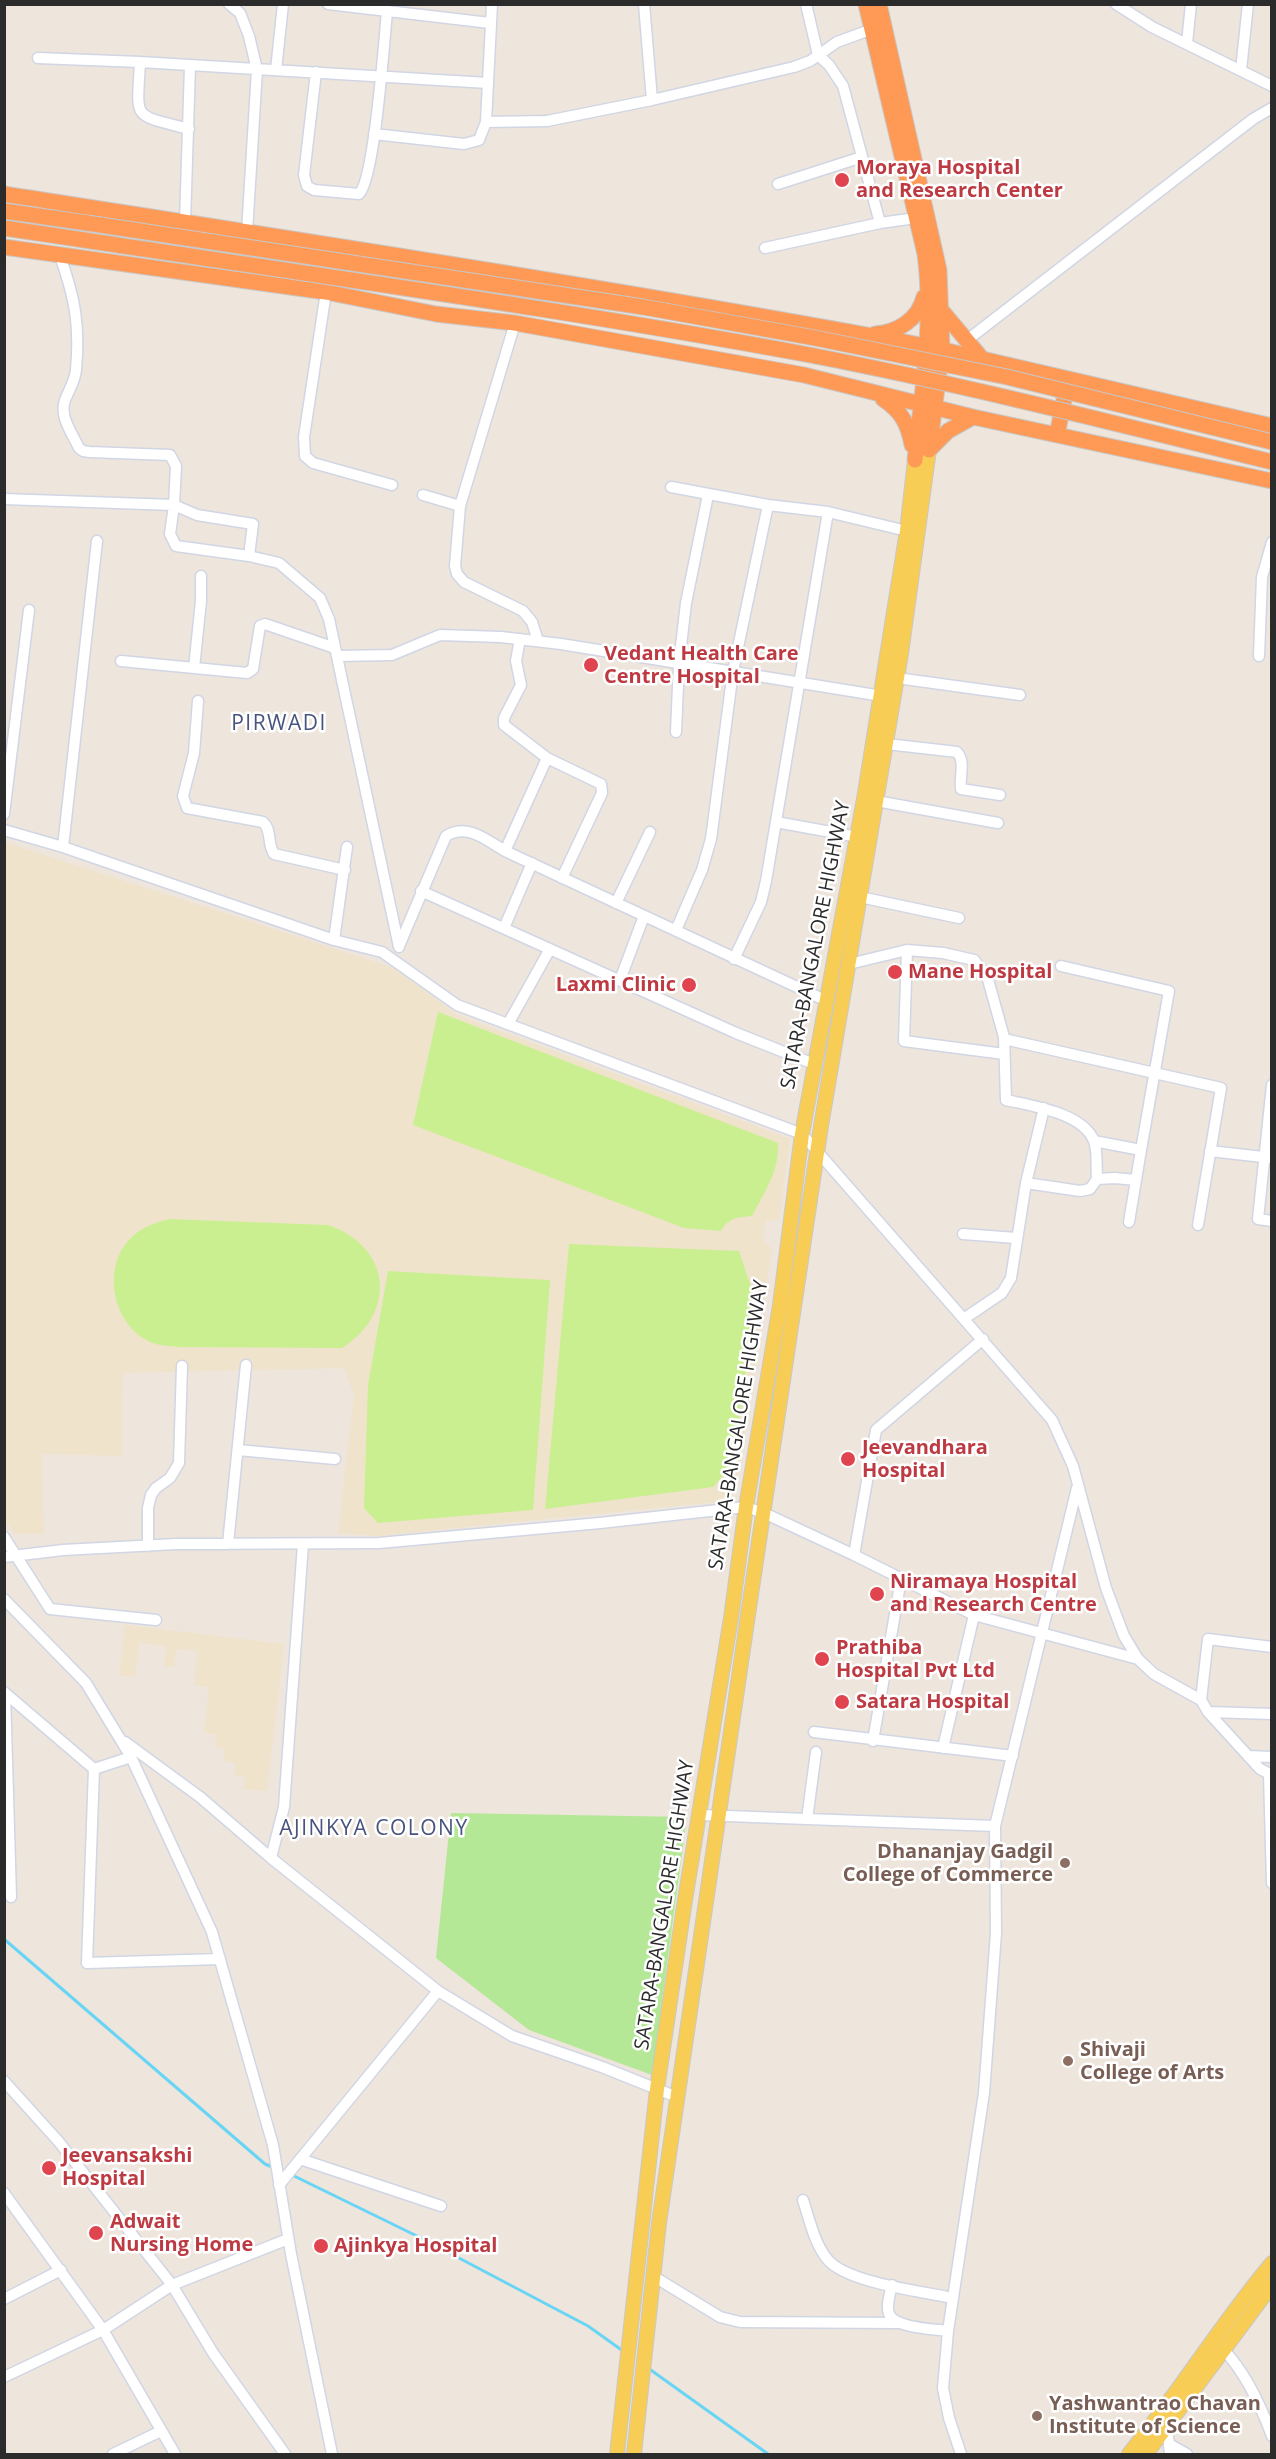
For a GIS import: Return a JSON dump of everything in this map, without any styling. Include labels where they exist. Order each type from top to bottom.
[{"type":"highway","points":[[866,4],[877,27],[936,253],[942,310],[942,349],[928,406]]},
{"type":"highway","points":[[879,4],[877,27],[928,276],[928,406]]},
{"type":"highway","points":[[4,194],[645,295],[869,335],[942,349],[984,361],[1272,426]]},
{"type":"highway","points":[[4,211],[643,307],[814,338],[1007,377],[1272,442]]},
{"type":"highway","points":[[4,228],[640,326],[811,356],[1003,395],[1272,462]]},
{"type":"highway","points":[[4,247],[326,292],[436,314],[515,323],[811,376],[973,417],[1272,481]]},
{"type":"highway","points":[[869,335],[886,333],[915,317],[924,299],[928,276]]},
{"type":"highway","points":[[942,310],[984,361]]},
{"type":"highway","points":[[1057,435],[1068,380]]},
{"type":"highway","points":[[876,394],[895,407],[905,420],[915,460]]},
{"type":"highway","name":"SATARA-BANGALORE HIGHWAY","points":[[928,406],[929,450]]},
{"type":"highway","name":"SATARA-BANGALORE HIGHWAY","points":[[915,460],[928,406]]},
{"type":"highway","points":[[929,450],[948,431],[973,417]]},
{"type":"main road","name":"SATARA-BANGALORE HIGHWAY","points":[[634,2454],[653,2276],[718,1815],[818,1151],[887,744],[887,697],[897,678],[929,450]]},
{"type":"main road","name":"SATARA-BANGALORE HIGHWAY","points":[[616,2454],[657,2089],[731,1618],[746,1507],[780,1305],[802,1134],[887,697],[915,460]]},
{"type":"main road","points":[[1129,2454],[1162,2414],[1212,2339],[1272,2263]]},
{"type":"main road","points":[[1146,2454],[1272,2285]]},
{"type":"street","points":[[229,4],[240,13],[249,36],[257,70],[247,232]]},
{"type":"street","points":[[276,70],[283,4]]},
{"type":"street","points":[[328,4],[490,23]]},
{"type":"street","points":[[374,134],[474,143],[482,136],[486,122],[492,4]]},
{"type":"street","points":[[644,4],[651,100]]},
{"type":"street","points":[[806,4],[818,55],[829,65],[843,86],[880,223]]},
{"type":"street","points":[[1116,4],[1152,27],[1272,86]]},
{"type":"street","points":[[1187,43],[1191,4]]},
{"type":"street","points":[[1241,70],[1248,4]]},
{"type":"street","points":[[316,72],[304,175],[307,186],[314,190],[360,194],[365,186],[374,134],[387,12]]},
{"type":"street","points":[[486,122],[547,121],[794,67],[837,42],[877,27]]},
{"type":"street","points":[[38,58],[488,83]]},
{"type":"street","points":[[140,62],[138,105],[141,114],[147,119],[189,129]]},
{"type":"street","points":[[185,222],[190,66]]},
{"type":"street","points":[[966,341],[1253,119],[1272,108]]},
{"type":"street","points":[[778,184],[862,157]]},
{"type":"street","points":[[765,248],[880,223],[916,218]]},
{"type":"street","points":[[60,256],[74,295],[77,317],[75,375],[63,406],[64,416],[83,451],[170,455],[176,466],[170,534],[176,546],[249,556],[279,563],[320,598],[329,619],[399,947]]},
{"type":"street","points":[[326,292],[303,437],[304,456],[313,463],[392,486]]},
{"type":"street","points":[[515,323],[460,506],[455,566],[457,574],[464,582],[522,611],[532,622],[538,641]]},
{"type":"street","points":[[671,487],[768,505],[828,512],[907,531]]},
{"type":"street","points":[[423,495],[460,506]]},
{"type":"street","points":[[676,732],[679,663],[686,603],[708,495]]},
{"type":"street","points":[[4,499],[174,505],[197,515],[253,524],[249,556]]},
{"type":"street","points":[[676,930],[702,870],[711,839],[733,671],[768,505]]},
{"type":"street","points":[[734,959],[760,902],[776,822],[828,512]]},
{"type":"street","points":[[63,847],[98,541]]},
{"type":"street","points":[[1259,656],[1262,578],[1272,542]]},
{"type":"street","points":[[194,668],[201,601],[201,576]]},
{"type":"street","points":[[4,814],[29,610]]},
{"type":"street","points":[[122,661],[250,672],[260,626],[265,624],[336,652],[392,655],[432,638],[448,634],[520,639],[887,697]]},
{"type":"street","points":[[520,639],[516,661],[521,685],[504,718],[504,725],[547,758],[601,784],[603,788],[562,878]]},
{"type":"street","points":[[897,678],[1020,695]]},
{"type":"street","points":[[198,701],[194,753],[183,796],[187,808],[262,822],[268,829],[270,848],[274,854],[345,870]]},
{"type":"street","points":[[887,744],[957,752],[962,763],[961,789],[1000,795]]},
{"type":"street","points":[[506,851],[547,758]]},
{"type":"street","points":[[876,801],[998,823]]},
{"type":"street","points":[[776,822],[858,837]]},
{"type":"street","points":[[4,830],[63,847],[334,940],[382,952],[457,1005],[802,1134],[1052,1420],[1063,1442],[1077,1485],[1106,1588],[1124,1636],[1138,1659],[1154,1674],[1201,1700],[1208,1712],[1248,1756],[1260,1769],[1270,1775],[1272,1883]]},
{"type":"street","points":[[394,961],[421,891],[446,836],[453,832],[470,831],[562,878],[827,1001]]},
{"type":"street","points":[[616,903],[650,832]]},
{"type":"street","points":[[334,940],[347,847]]},
{"type":"street","points":[[504,928],[532,863]]},
{"type":"street","points":[[421,891],[736,1033],[814,1064]]},
{"type":"street","points":[[860,897],[959,918]]},
{"type":"street","points":[[620,980],[644,916]]},
{"type":"street","points":[[508,1024],[550,949]]},
{"type":"street","points":[[907,950],[904,1041],[1004,1054]]},
{"type":"street","points":[[849,964],[907,950],[944,953],[974,960],[987,976],[1004,1039],[1006,1100],[1044,1108],[1081,1123],[1094,1141],[1097,1179],[1090,1189],[1080,1191],[1026,1183]]},
{"type":"street","points":[[1061,966],[1169,992],[1129,1222]]},
{"type":"street","points":[[1004,1039],[1221,1088],[1198,1225]]},
{"type":"street","points":[[1272,1085],[1267,1157],[1258,1220],[1272,1221]]},
{"type":"street","points":[[965,1318],[1002,1293],[1012,1275],[1026,1183],[1044,1108]]},
{"type":"street","points":[[1094,1141],[1141,1150]]},
{"type":"street","points":[[1210,1151],[1267,1157]]},
{"type":"street","points":[[1097,1179],[1136,1180]]},
{"type":"street","points":[[963,1234],[1017,1238]]},
{"type":"street","points":[[854,1556],[876,1430],[983,1339]]},
{"type":"street","points":[[228,1544],[246,1365]]},
{"type":"street","points":[[148,1546],[148,1508],[151,1495],[156,1488],[170,1478],[179,1463],[182,1366]]},
{"type":"street","points":[[238,1450],[335,1459]]},
{"type":"street","points":[[961,2454],[949,2418],[943,2388],[952,2298],[984,2093],[996,1933],[995,1826],[1077,1485]]},
{"type":"street","points":[[10,1556],[63,1550],[176,1544],[379,1543],[746,1507],[764,1513],[854,1556],[974,1616],[1138,1659]]},
{"type":"street","points":[[4,1537],[10,1556],[50,1609],[156,1620]]},
{"type":"street","points":[[271,1858],[284,1806],[303,1544]]},
{"type":"street","points":[[873,1741],[901,1579]]},
{"type":"street","points":[[4,1599],[86,1683],[131,1757],[212,1932],[273,2145],[288,2238],[332,2454]]},
{"type":"street","points":[[944,1748],[974,1616]]},
{"type":"street","points":[[1201,1700],[1209,1639],[1272,1647]]},
{"type":"street","points":[[5,1692],[94,1769]]},
{"type":"street","points":[[5,1692],[7,1823],[12,1897]]},
{"type":"street","points":[[1208,1712],[1272,1714]]},
{"type":"street","points":[[814,1732],[873,1741],[1013,1756]]},
{"type":"street","points":[[120,1738],[201,1797],[271,1858],[438,1991],[512,2036],[677,2097]]},
{"type":"street","points":[[807,1819],[816,1752]]},
{"type":"street","points":[[1248,1756],[1272,1757]]},
{"type":"street","points":[[94,1769],[131,1757]]},
{"type":"street","points":[[94,1769],[87,1963],[220,1959]]},
{"type":"street","points":[[700,1815],[995,1826]]},
{"type":"street","points":[[279,2185],[438,1991]]},
{"type":"street","points":[[4,2081],[59,2142],[172,2285],[213,2353],[285,2454]]},
{"type":"street","points":[[300,2159],[441,2206]]},
{"type":"street","points":[[4,2193],[103,2330],[175,2454]]},
{"type":"street","points":[[803,2200],[816,2241],[837,2269],[861,2278],[952,2298]]},
{"type":"street","points":[[4,2377],[103,2330],[172,2285],[288,2238]]},
{"type":"street","points":[[4,2299],[61,2270]]},
{"type":"street","points":[[653,2276],[720,2317],[740,2322],[898,2323],[948,2331]]},
{"type":"street","points":[[891,2285],[888,2308],[890,2316],[898,2323]]},
{"type":"street","points":[[1223,2349],[1233,2360],[1268,2414],[1272,2436]]},
{"type":"street","points":[[1166,2430],[1169,2449],[1187,2454]]},
{"type":"street","points":[[113,2454],[160,2431]]},
{"type":"shaded area","points":[[4,842],[394,968],[457,1015],[790,1139],[779,1220],[766,1221],[763,1240],[772,1249],[735,1493],[725,1501],[375,1536],[338,1533],[354,1395],[344,1368],[123,1373],[122,1456],[42,1454],[44,1534],[14,1534],[4,1517]]},
{"type":"shaded area","points":[[125,1625],[284,1644],[267,1791],[243,1789],[245,1776],[234,1775],[235,1763],[224,1761],[225,1748],[215,1747],[216,1734],[204,1733],[209,1687],[194,1685],[197,1651],[177,1649],[174,1667],[164,1666],[166,1646],[139,1643],[135,1677],[119,1675]]},
{"type":"green space","points":[[438,1012],[778,1143],[774,1172],[752,1216],[734,1219],[727,1223],[721,1231],[684,1228],[413,1125]]},
{"type":"green space","points":[[169,1219],[328,1225],[349,1235],[365,1248],[375,1264],[380,1281],[379,1299],[372,1317],[360,1334],[342,1348],[180,1347],[148,1341],[126,1321],[119,1307],[115,1293],[116,1263],[122,1249],[132,1237],[149,1226]]},
{"type":"green space","points":[[569,1244],[739,1251],[756,1302],[732,1465],[713,1487],[545,1509]]},
{"type":"green space","points":[[388,1271],[550,1280],[533,1510],[378,1523],[364,1508],[368,1385]]},
{"type":"green space","points":[[451,1813],[687,1817],[652,2075],[529,2030],[436,1958]]},
{"type":"waterway","points":[[4,1939],[265,2164],[272,2167]]},
{"type":"waterway","points":[[290,2174],[421,2238],[588,2326],[623,2351]]},
{"type":"waterway","points":[[648,2368],[768,2454]]},
{"type":"place","name":"Moraya Hospital and Research Center","points":[[842,180]]},
{"type":"place","name":"Vedant Health Care Centre Hospital","points":[[591,665]]},
{"type":"place","name":"Mane Hospital","points":[[895,972]]},
{"type":"place","name":"Laxmi Clinic","points":[[689,985]]},
{"type":"place","name":"Jeevandhara Hospital","points":[[848,1459]]},
{"type":"place","name":"Niramaya Hospital and Research Centre","points":[[877,1594]]},
{"type":"place","name":"Prathiba Hospital Pvt Ltd","points":[[822,1659]]},
{"type":"place","name":"Satara Hospital","points":[[842,1702]]},
{"type":"place","name":"Dhananjay Gadgil College of Commerce","points":[[1065,1863]]},
{"type":"place","name":"Shivaji College of Arts","points":[[1068,2061]]},
{"type":"place","name":"Jeevansakshi Hospital","points":[[49,2168]]},
{"type":"place","name":"Adwait Nursing Home","points":[[96,2233]]},
{"type":"place","name":"Ajinkya Hospital","points":[[321,2246]]},
{"type":"place","name":"Yashwantrao Chavan Institute of Science","points":[[1037,2416]]},
{"type":"district","name":"PIRWADI","points":[[279,724]]},
{"type":"district","name":"AJINKYA COLONY","points":[[374,1829]]}]
